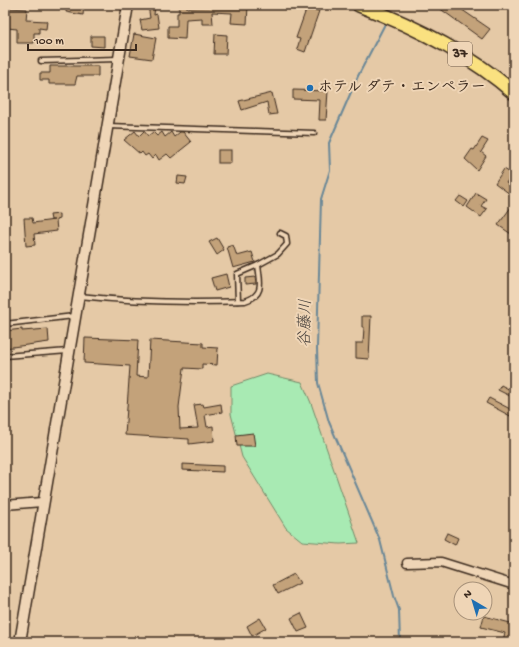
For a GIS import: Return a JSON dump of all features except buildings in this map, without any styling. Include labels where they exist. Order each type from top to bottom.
[{"type":"highway","name":"37","points":[[359,5],[401,22],[450,48],[487,72],[514,93]]},
{"type":"street","points":[[20,642],[42,502],[128,5]]},
{"type":"street","points":[[5,505],[42,502]]},
{"type":"street","points":[[407,562],[441,562],[514,586]]},
{"type":"lane","points":[[41,61],[119,59]]},
{"type":"lane","points":[[108,126],[314,133]]},
{"type":"lane","points":[[238,301],[237,274],[278,254],[287,244],[286,236],[280,233]]},
{"type":"lane","points":[[78,296],[126,301],[180,303],[238,301],[254,298],[259,290],[260,282],[258,265]]},
{"type":"lane","points":[[5,324],[74,316]]},
{"type":"lane","points":[[5,356],[68,351]]},
{"type":"green space","points":[[267,374],[302,382],[311,403],[359,543],[340,544],[302,541],[286,528],[242,457],[231,414],[231,386]]},
{"type":"waterway","name":"谷藤川","points":[[388,12],[389,5]]},
{"type":"waterway","name":"谷藤川","points":[[386,22],[358,76],[329,143],[330,170],[321,199],[317,348],[318,383],[329,422],[380,540],[399,610],[400,642]]},
{"type":"place","name":"ホテル ダテ・エンペラー","points":[[310,88]]}]
